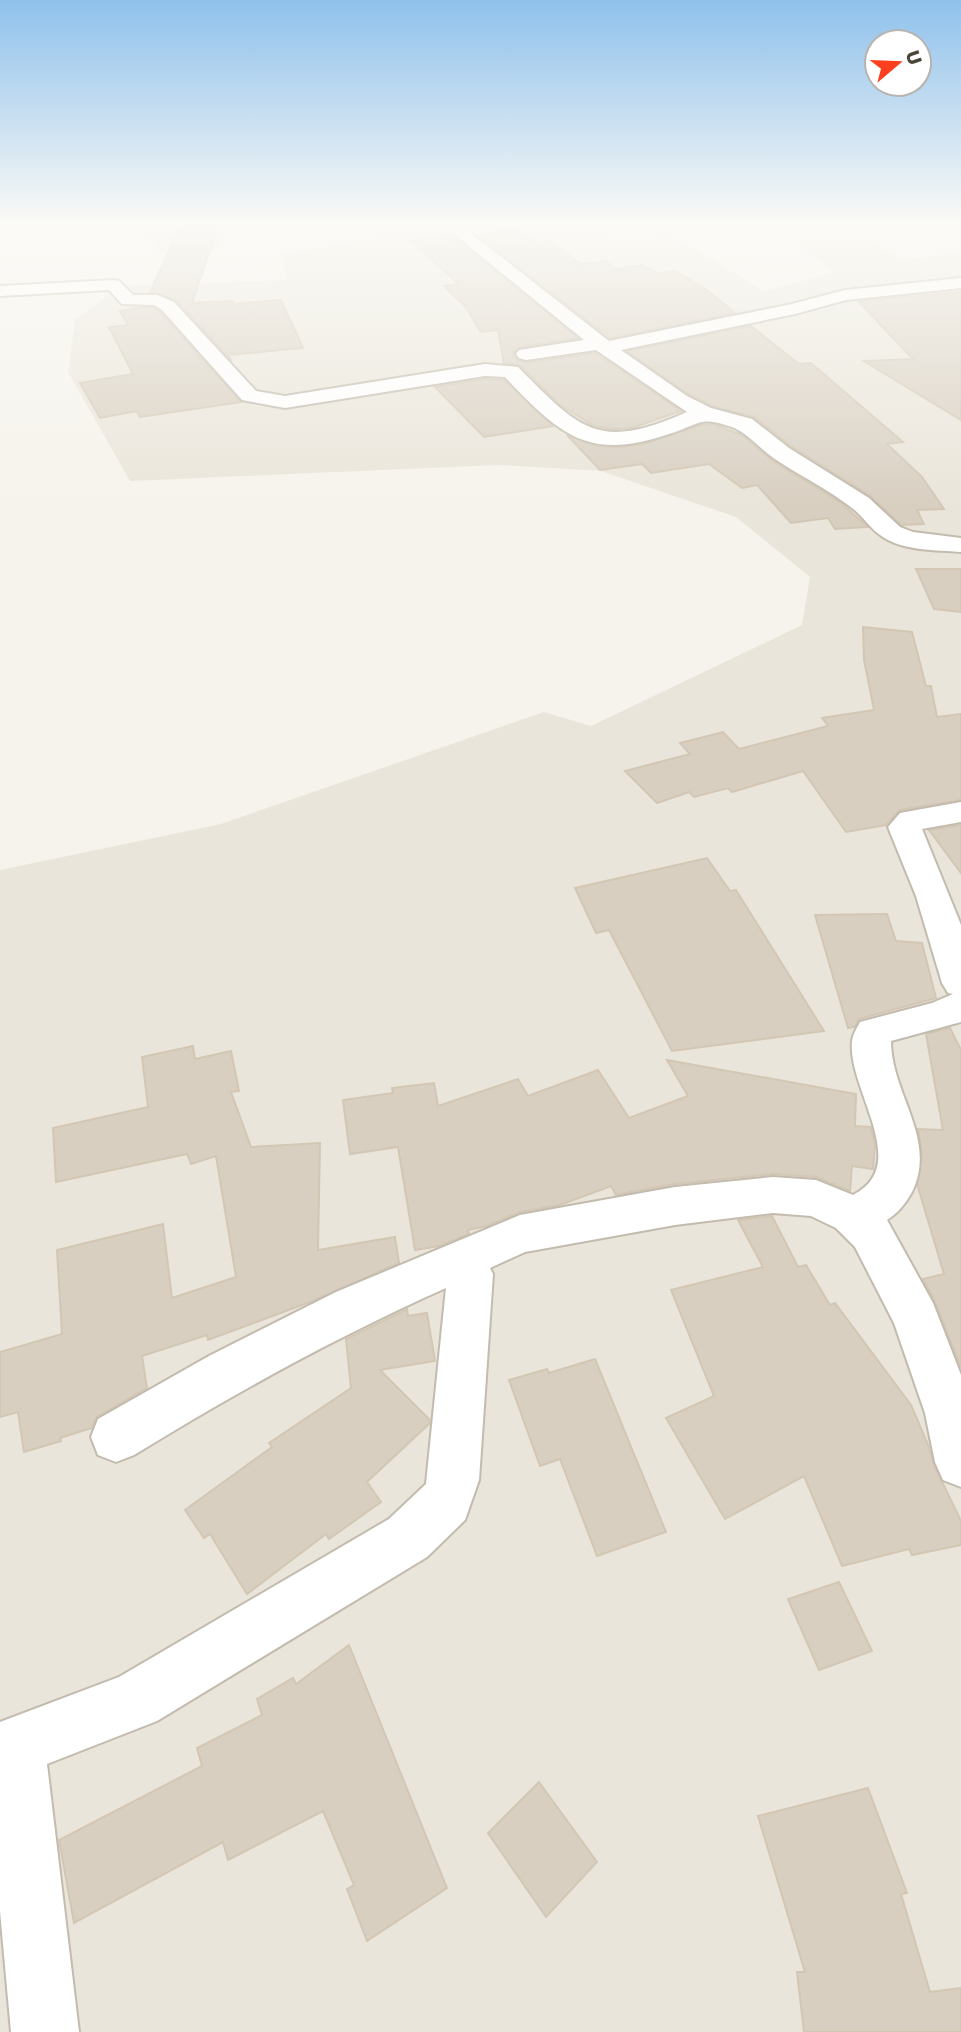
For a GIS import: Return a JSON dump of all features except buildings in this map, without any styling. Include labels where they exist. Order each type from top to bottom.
[{"type":"street","points":[[177,316],[249,396],[265,401],[285,402],[502,369],[511,371],[572,428],[589,437],[651,434],[704,412]]},
{"type":"street","points":[[564,316],[680,400],[704,412],[744,424],[781,453],[861,503],[891,533],[908,539],[961,545]]},
{"type":"street","points":[[526,354],[602,346],[759,316]]},
{"type":"street","points":[[961,812],[912,820],[905,827],[934,896],[961,982]]},
{"type":"street","points":[[852,1215],[880,1202],[898,1178],[902,1164],[901,1149],[876,1077],[871,1038],[874,1032],[939,1015],[961,1006]]},
{"type":"street","points":[[116,1437],[238,1366],[353,1307],[520,1234],[689,1204],[773,1195],[816,1198],[852,1215],[871,1233],[916,1318],[950,1413],[961,1462]]},
{"type":"street","points":[[45,2032],[8,1750],[136,1700],[408,1538],[446,1501],[453,1480],[470,1274],[464,1258]]},
{"type":"shaded area","points":[[81,316],[961,316],[961,2032],[0,2032],[0,870],[221,824],[544,712],[591,726],[802,625],[810,577],[736,517],[601,471],[499,465],[130,481],[68,372],[75,320]]}]
